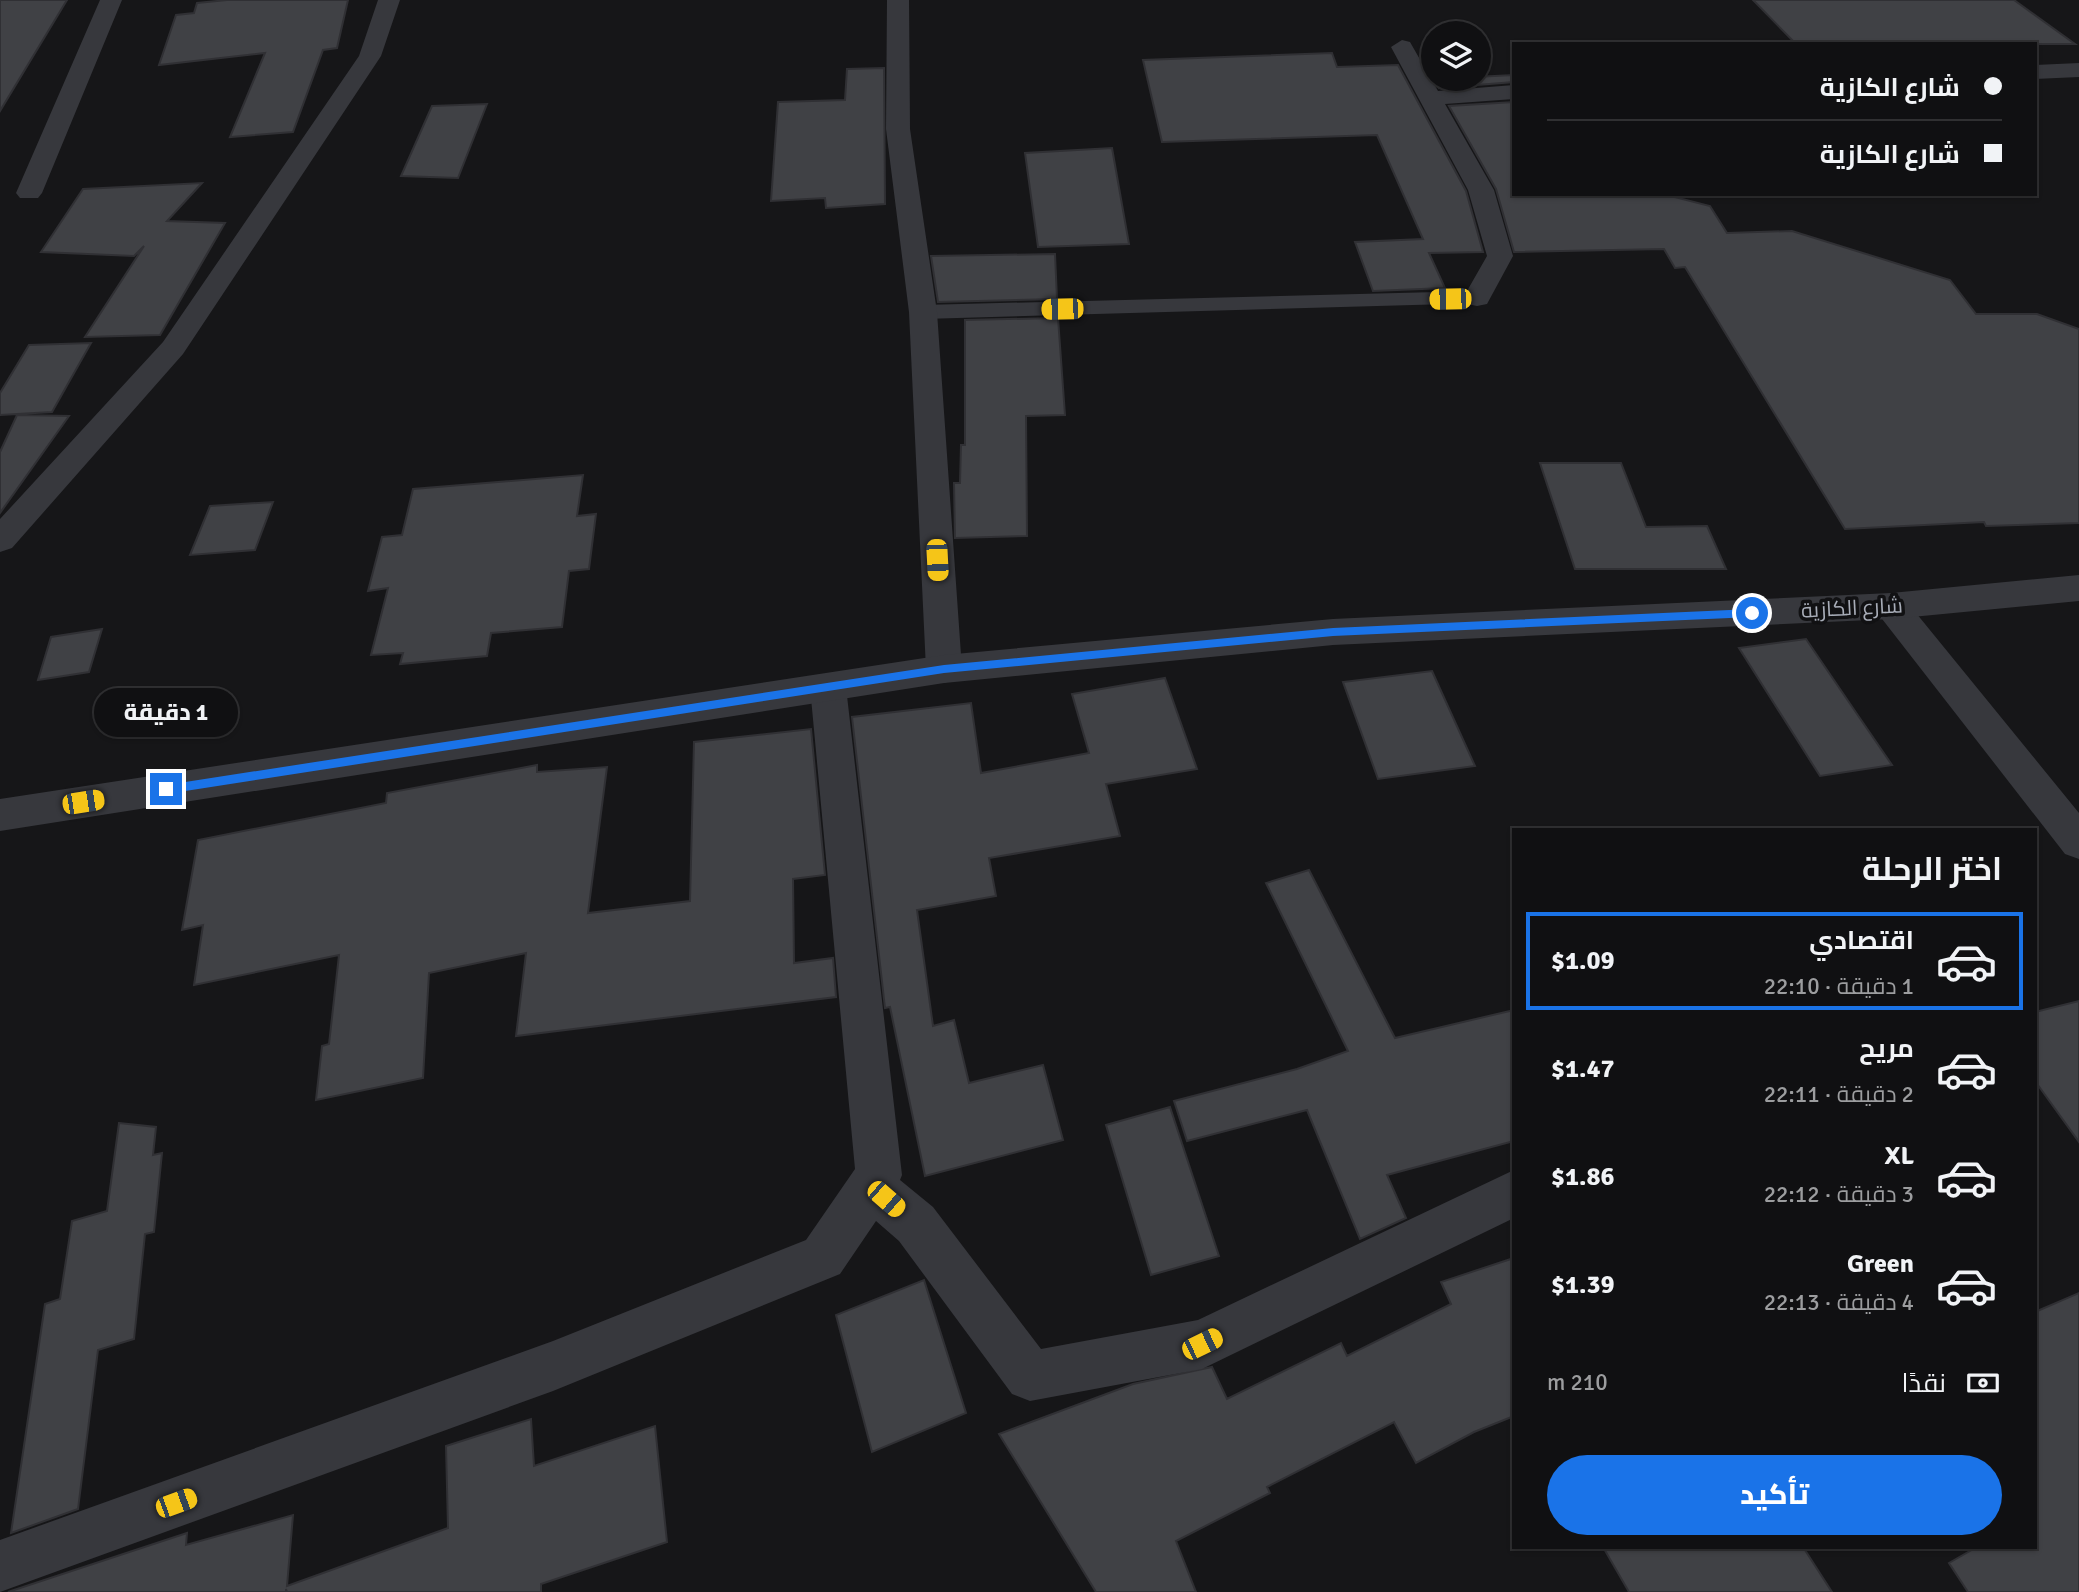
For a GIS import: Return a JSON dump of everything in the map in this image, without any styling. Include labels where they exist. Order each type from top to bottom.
[{"type":"street","points":[[29,193],[111,0]]},
{"type":"street","points":[[0,540],[173,348],[370,57],[389,0]]},
{"type":"street","points":[[898,0],[898,130],[923,312],[944,669]]},
{"type":"street","points":[[1402,47],[1481,190],[1500,256],[1477,298]]},
{"type":"street","points":[[2037,72],[2079,71]]},
{"type":"street","points":[[1432,98],[1512,92]]},
{"type":"street","name":"شارع الكازية","points":[[0,815],[944,669],[1333,632],[1891,606],[2079,588]]},
{"type":"street","points":[[1891,606],[2079,842]]},
{"type":"street","points":[[0,1567],[553,1366],[823,1257],[879,1175],[828,687]]},
{"type":"street","points":[[871,1186],[915,1224],[1030,1376],[1202,1344],[1512,1194]]},
{"type":"lane","points":[[923,312],[1477,298]]},
{"type":"building","points":[[0,0],[67,0],[0,111]]},
{"type":"building","points":[[227,0],[348,0],[337,48],[323,50],[293,132],[230,137],[265,53],[159,65],[176,15],[194,13],[197,3]]},
{"type":"building","points":[[1753,0],[2014,0],[2075,44],[2037,42],[1794,42]]},
{"type":"building","points":[[1332,53],[1337,67],[1398,65],[1466,191],[1483,252],[1429,253],[1445,288],[1373,291],[1355,242],[1423,239],[1377,135],[1162,142],[1143,60]]},
{"type":"building","points":[[884,68],[885,204],[826,208],[825,198],[771,201],[778,102],[845,100],[847,69]]},
{"type":"building","points":[[1512,75],[1512,82],[1491,84],[1491,76]]},
{"type":"building","points":[[1512,102],[1512,196],[1671,196],[1710,206],[1727,233],[1792,231],[1950,280],[1976,314],[2037,314],[2079,329],[2079,523],[1986,526],[1984,522],[1845,529],[1685,267],[1675,268],[1664,249],[1514,252],[1496,189],[1449,106]]},
{"type":"building","points":[[487,104],[458,178],[401,176],[432,106]]},
{"type":"building","points":[[1112,148],[1129,244],[1038,247],[1025,153]]},
{"type":"building","points":[[202,183],[167,221],[225,223],[160,335],[85,337],[144,246],[134,256],[41,252],[83,189]]},
{"type":"building","points":[[1055,254],[1057,299],[938,302],[931,256]]},
{"type":"building","points":[[1058,318],[1065,415],[1026,416],[1027,536],[955,538],[954,483],[960,483],[961,445],[965,445],[965,320]]},
{"type":"building","points":[[91,343],[52,412],[0,415],[0,393],[29,345]]},
{"type":"building","points":[[17,415],[69,416],[0,513],[0,452]]},
{"type":"building","points":[[1540,463],[1621,463],[1646,527],[1707,526],[1726,569],[1575,569]]},
{"type":"building","points":[[583,475],[577,516],[596,514],[589,569],[569,571],[562,627],[491,633],[487,656],[400,664],[403,653],[371,655],[388,588],[368,591],[382,537],[402,535],[413,489]]},
{"type":"building","points":[[273,502],[255,550],[190,555],[210,506]]},
{"type":"building","points":[[102,629],[89,672],[38,680],[51,637]]},
{"type":"building","points":[[1806,639],[1892,765],[1820,776],[1739,648]]},
{"type":"building","points":[[1432,671],[1475,766],[1378,779],[1343,682]]},
{"type":"building","points":[[1165,678],[1197,769],[1106,784],[1120,836],[989,858],[996,896],[917,910],[933,1026],[954,1020],[969,1083],[1043,1065],[1063,1140],[925,1176],[890,1007],[885,1008],[852,717],[971,703],[981,773],[1089,753],[1072,694]]},
{"type":"building","points":[[811,729],[825,875],[793,879],[794,963],[833,958],[836,997],[516,1036],[526,953],[429,973],[423,1078],[316,1100],[322,1046],[329,1044],[339,955],[194,985],[203,925],[182,930],[198,840],[386,803],[387,793],[537,765],[537,772],[607,767],[588,913],[690,901],[694,742]]},
{"type":"building","points":[[1309,870],[1395,1038],[1512,1010],[1512,1142],[1387,1175],[1406,1218],[1360,1239],[1307,1110],[1187,1141],[1174,1101],[1297,1069],[1348,1051],[1266,883]]},
{"type":"building","points":[[2079,1001],[2079,1142],[2037,1084],[2037,1012]]},
{"type":"building","points":[[1170,1107],[1219,1256],[1151,1275],[1106,1125]]},
{"type":"building","points":[[119,1123],[156,1127],[153,1155],[162,1153],[154,1232],[145,1234],[134,1339],[98,1350],[78,1509],[11,1533],[45,1304],[60,1299],[72,1221],[107,1211]]},
{"type":"building","points":[[1512,1259],[1512,1417],[1474,1432],[1416,1463],[1394,1422],[1267,1487],[1270,1493],[1176,1541],[1196,1592],[1096,1592],[999,1434],[1133,1384],[1212,1367],[1227,1399],[1341,1343],[1347,1356],[1451,1304],[1441,1282]]},
{"type":"building","points":[[924,1280],[966,1413],[872,1452],[836,1315]]},
{"type":"building","points":[[2079,1293],[2079,1592],[1968,1592],[1949,1563],[1974,1549],[2037,1549],[2037,1311]]},
{"type":"building","points":[[531,1419],[534,1466],[655,1426],[667,1542],[541,1584],[541,1592],[287,1592],[286,1589],[286,1592],[8,1592],[187,1533],[186,1545],[293,1515],[287,1586],[448,1528],[446,1446]]},
{"type":"building","points":[[1604,1549],[1804,1549],[1832,1592],[1629,1592]]},
{"type":"route","points":[[166,789],[944,669],[1333,632],[1752,613]]}]
